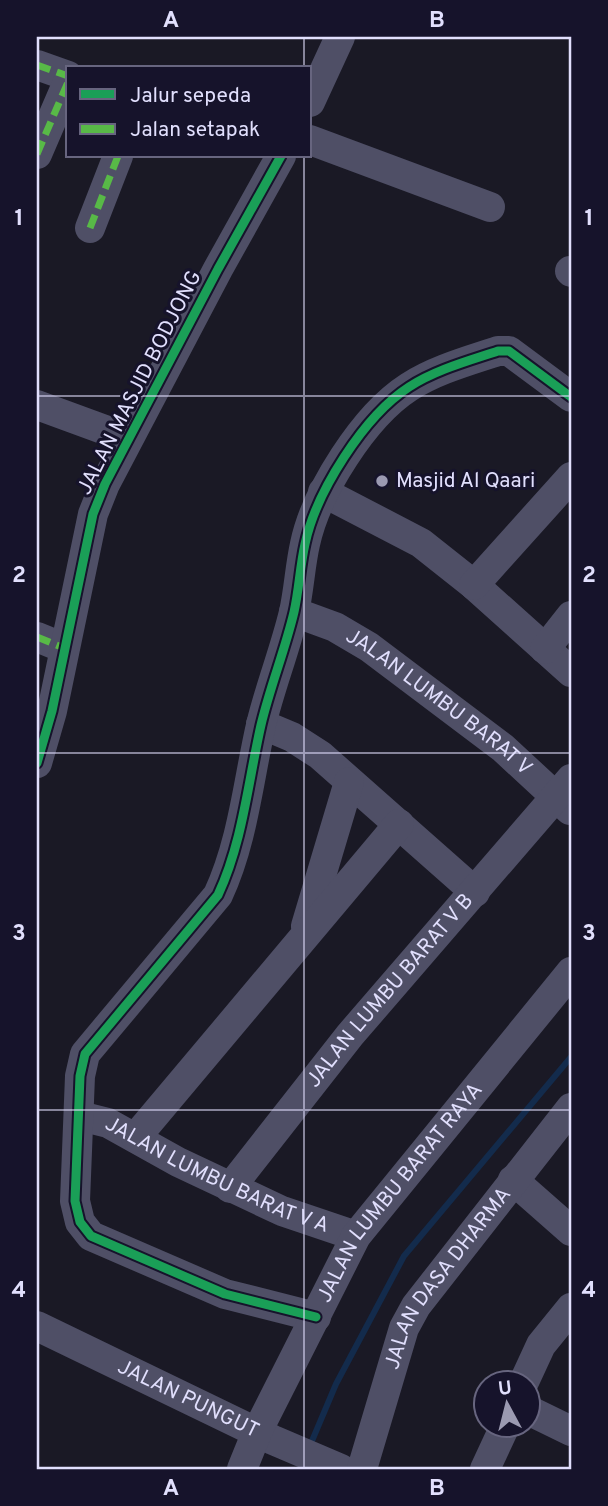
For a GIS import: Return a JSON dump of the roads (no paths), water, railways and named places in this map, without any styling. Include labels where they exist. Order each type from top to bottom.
[{"type":"street","points":[[312,98],[340,37]]},
{"type":"street","points":[[37,65],[66,75]]},
{"type":"street","points":[[37,154],[66,87]]},
{"type":"street","points":[[312,141],[490,207]]},
{"type":"street","points":[[90,228],[117,158]]},
{"type":"street","name":"JALAN MASJID BODJONG","points":[[37,763],[52,711],[93,514],[127,438],[275,158]]},
{"type":"street","name":"JALAN LUMBU BARAT V A","points":[[317,1317],[225,1294],[91,1236],[80,1222],[75,1201],[80,1076],[85,1054],[218,895],[225,880],[249,789],[261,724],[294,612],[305,541],[323,492],[362,429],[408,387],[426,377],[498,351],[509,351],[571,397]]},
{"type":"street","points":[[37,405],[127,438]]},
{"type":"street","points":[[474,585],[571,477]]},
{"type":"street","points":[[323,492],[421,543],[474,585],[571,672]]},
{"type":"street","name":"JALAN LUMBU BARAT V","points":[[294,612],[335,627],[369,647],[566,796]]},
{"type":"street","points":[[545,649],[571,616]]},
{"type":"street","points":[[37,637],[64,648]]},
{"type":"street","points":[[261,724],[292,737],[320,755],[475,892]]},
{"type":"street","points":[[303,937],[349,782]]},
{"type":"street","name":"JALAN LUMBU BARAT V B","points":[[230,1188],[350,1035],[475,892],[566,796]]},
{"type":"street","points":[[135,1137],[399,824]]},
{"type":"street","name":"JALAN LUMBU BARAT RAYA","points":[[242,1469],[265,1436],[356,1236],[571,972]]},
{"type":"street","name":"JALAN DASA DHARMA","points":[[346,1468],[404,1328],[416,1306],[571,1108]]},
{"type":"street","name":"JALAN LUMBU BARAT V A","points":[[80,1115],[108,1123],[230,1188],[282,1211],[356,1236]]},
{"type":"street","points":[[513,1180],[571,1231]]},
{"type":"street","name":"JALAN PUNGUT","points":[[37,1326],[265,1436],[346,1468]]},
{"type":"street","points":[[529,1370],[541,1345],[565,1326]]},
{"type":"street","points":[[542,1417],[571,1431]]},
{"type":"street","points":[[485,1469],[498,1440]]},
{"type":"waterway","points":[[309,1448],[336,1384],[404,1256],[571,1057]]},
{"type":"place","name":"Masjid Al Qaari","points":[[382,481]]}]
